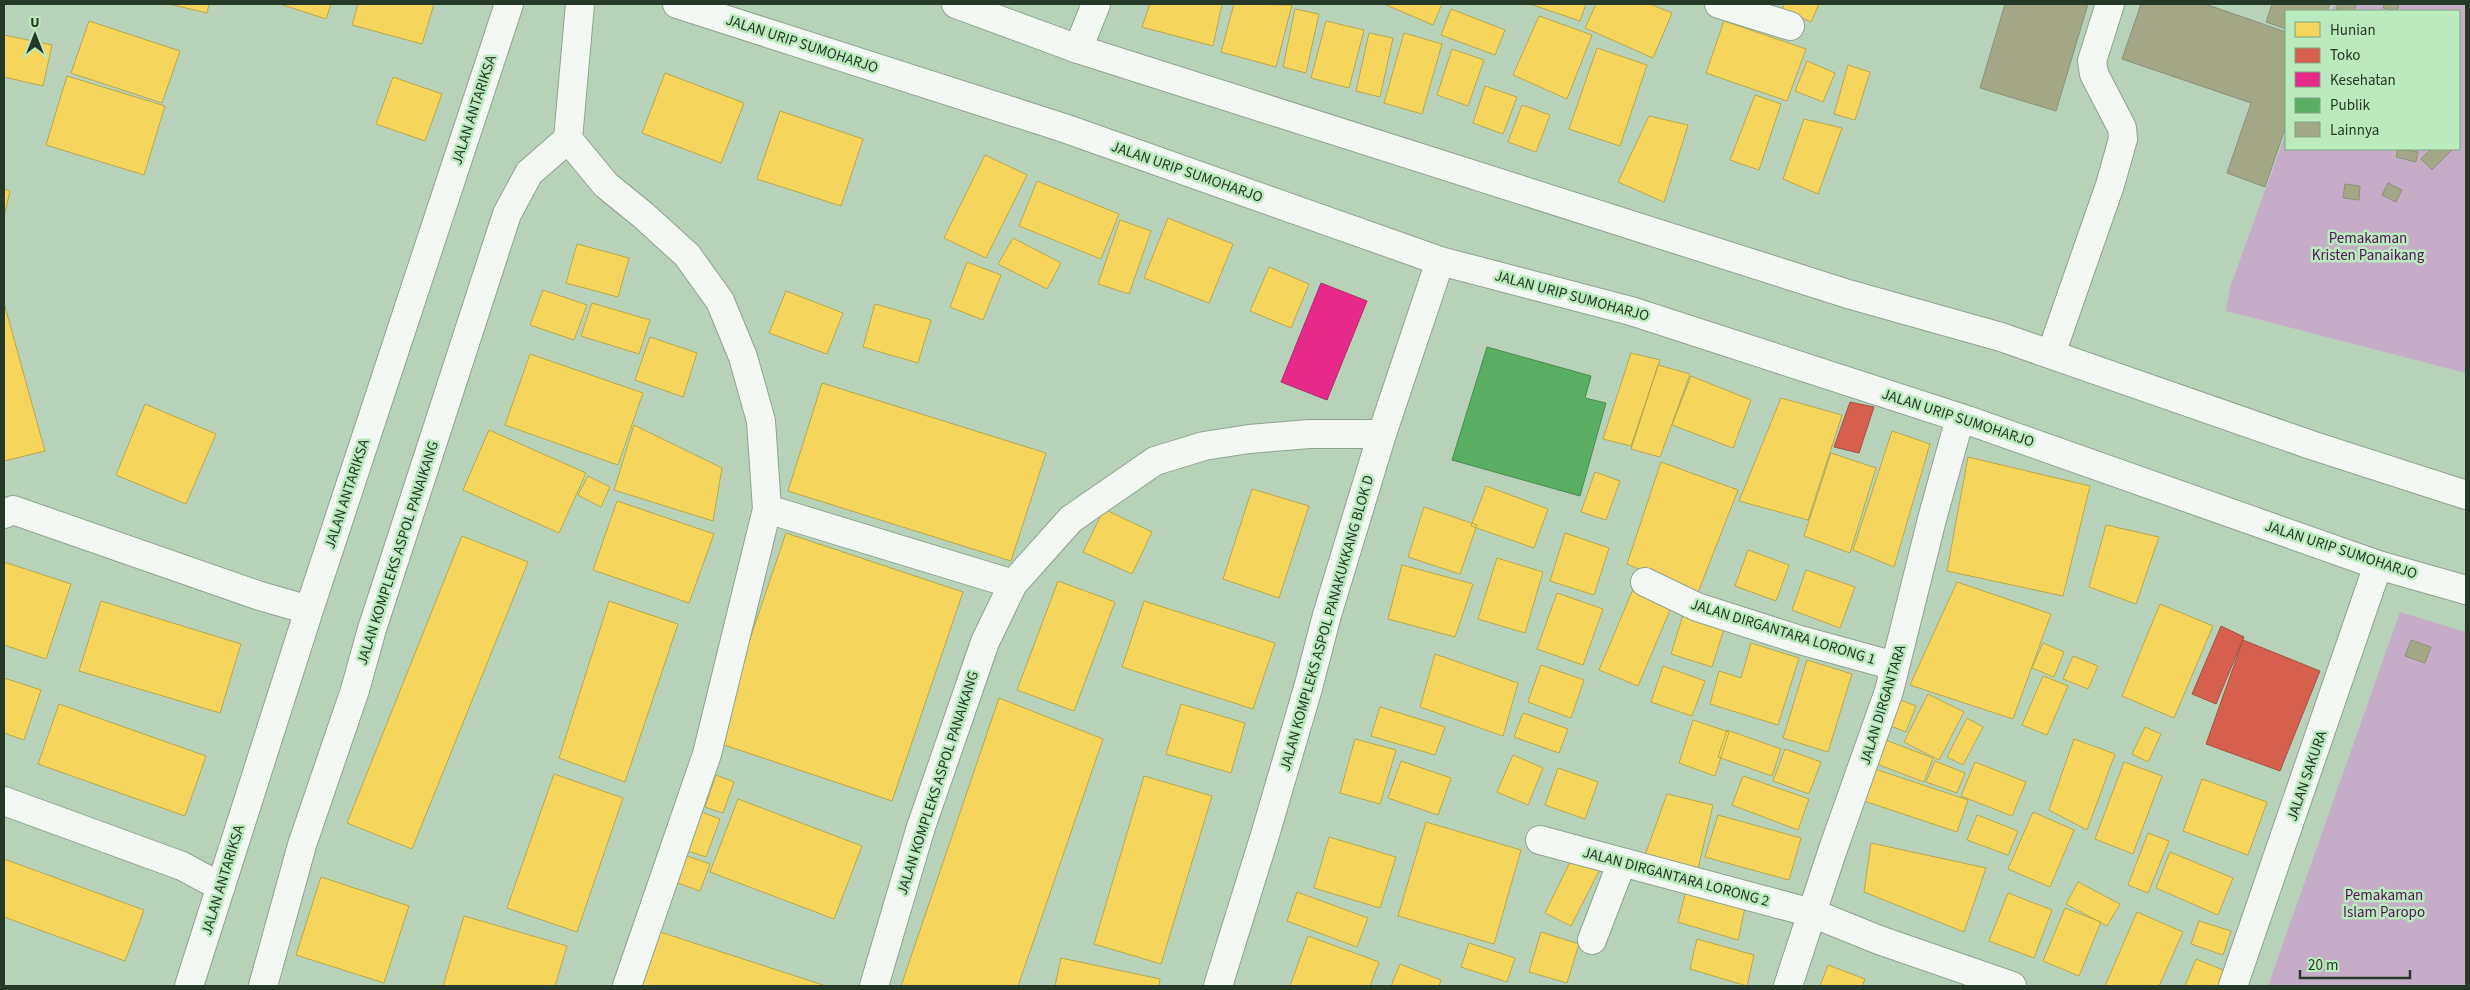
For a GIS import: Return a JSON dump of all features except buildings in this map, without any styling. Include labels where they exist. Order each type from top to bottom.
[{"type":"main road","name":"JALAN ANTARIKSA","points":[[190,986],[309,610],[509,4]]},
{"type":"main road","points":[[580,4],[568,139],[606,185],[644,215],[687,255],[720,301],[743,357],[761,421],[767,509],[707,754],[626,986]]},
{"type":"main road","name":"JALAN URIP SUMOHARJO","points":[[677,4],[1064,128],[1440,261],[1632,311],[1960,418],[2378,565],[2466,590]]},
{"type":"main road","points":[[956,4],[1078,48],[1848,294],[2001,337],[2311,445],[2466,495]]},
{"type":"main road","points":[[1078,48],[1096,4]]},
{"type":"main road","points":[[1719,4],[1790,26]]},
{"type":"main road","points":[[2051,354],[2110,185],[2123,139],[2122,128],[2094,74],[2092,61],[2110,4]]},
{"type":"main road","name":"JALAN KOMPLEKS ASPOL PANAIKANG","points":[[263,986],[302,845],[355,690],[372,629],[507,214],[529,174],[568,139]]},
{"type":"main road","name":"JALAN KOMPLEKS ASPOL PANAKUKKANG BLOK D","points":[[1218,986],[1263,844],[1327,615],[1382,434],[1440,261]]},
{"type":"main road","name":"JALAN DIRGANTARA","points":[[1788,986],[1832,852],[1872,746],[1896,666],[1932,519],[1960,418]]},
{"type":"main road","name":"JALAN KOMPLEKS ASPOL PANAIKANG","points":[[874,986],[921,827],[985,642],[1013,584],[1071,519],[1155,461],[1204,446],[1249,439],[1309,434],[1382,434]]},
{"type":"main road","points":[[767,509],[1013,584]]},
{"type":"main road","points":[[4,514],[14,510],[260,596],[309,610]]},
{"type":"main road","name":"JALAN SAKURA","points":[[2233,986],[2378,565]]},
{"type":"main road","name":"JALAN DIRGANTARA LORONG 1","points":[[1645,582],[1697,607],[1800,640],[1896,666]]},
{"type":"main road","points":[[4,801],[182,866],[221,887]]},
{"type":"main road","name":"JALAN DIRGANTARA LORONG 2","points":[[1540,840],[1812,913],[2012,986]]},
{"type":"main road","points":[[1592,940],[1622,862]]},
{"type":"green space","name":"Pemakaman Kristen Panaikang","points":[[2334,4],[2466,4],[2466,373],[2226,311],[2230,287],[2285,136],[2285,150],[2460,150],[2460,10],[2331,10]]},
{"type":"green space","name":"Pemakaman Islam Paropo","points":[[2400,612],[2466,632],[2466,986],[2268,986]]}]
